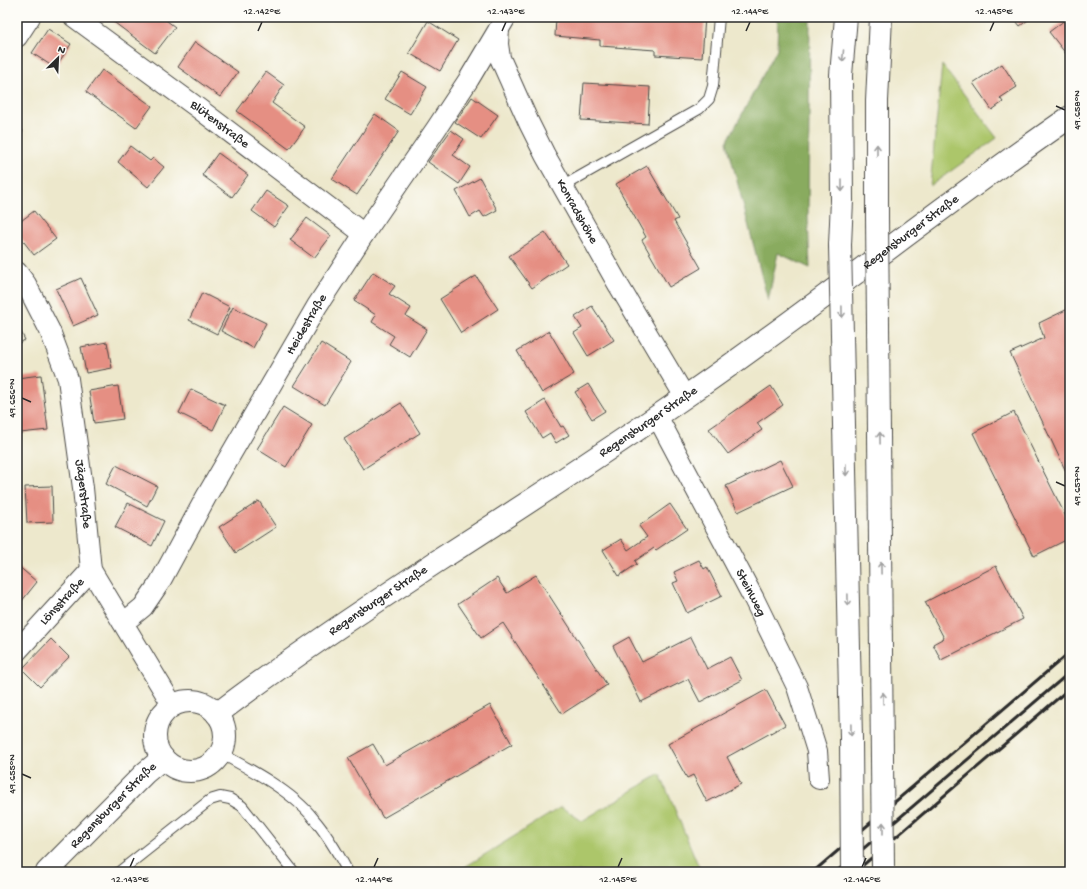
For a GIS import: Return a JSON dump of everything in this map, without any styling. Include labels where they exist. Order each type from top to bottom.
[{"type":"main road","points":[[846,17],[841,75],[842,200],[840,245],[851,730],[852,872]]},
{"type":"main road","points":[[881,17],[877,101],[877,217],[883,869]]},
{"type":"main road","name":"Regensburger Straße","points":[[217,714],[322,637],[685,397],[780,330],[1006,162],[1070,117]]},
{"type":"main road","points":[[184,702],[196,702],[208,706],[217,714],[222,723],[225,734],[224,745],[212,763],[203,768],[192,771],[182,770],[172,766],[163,758],[157,745],[156,730],[159,720],[165,712],[173,706],[184,702]]},
{"type":"main road","name":"Regensburger Straße","points":[[47,872],[145,773],[163,758]]},
{"type":"street","points":[[17,37],[30,17]]},
{"type":"street","name":"Blütenstraße","points":[[74,17],[198,108],[364,234]]},
{"type":"street","name":"Heidestraße","points":[[122,621],[132,616],[143,607],[160,582],[206,497],[317,306],[469,80],[503,23]]},
{"type":"street","name":"Konradshöhe","points":[[503,23],[498,44],[500,58],[529,123],[545,155],[685,397]]},
{"type":"street","name":"Jägerstraße","points":[[17,272],[26,284],[50,331],[68,379],[83,488],[91,570],[173,706]]},
{"type":"street","name":"Steinweg","points":[[657,416],[754,599],[797,687],[817,751],[820,779]]},
{"type":"street","name":"Lönsstraße","points":[[17,651],[91,570]]},
{"type":"lane","points":[[563,186],[699,109],[709,99],[713,86],[719,17]]},
{"type":"lane","points":[[220,753],[266,779],[313,816],[330,840],[346,871]]},
{"type":"lane","points":[[119,872],[210,800],[220,797],[230,799],[242,806],[294,872]]},
{"type":"green space","points":[[778,17],[810,17],[808,216],[810,268],[778,253],[768,301],[727,142],[777,49]]},
{"type":"green space","points":[[942,65],[997,138],[930,186]]},
{"type":"green space","points":[[660,774],[701,872],[457,872],[561,807],[582,821]]},
{"type":"building","points":[[107,17],[162,17],[175,27],[155,53]]},
{"type":"building","points":[[556,17],[705,17],[702,58],[655,55],[655,50],[600,46],[600,40],[555,36]]},
{"type":"building","points":[[1013,17],[1032,17],[1020,26]]},
{"type":"building","points":[[1070,17],[1070,59],[1049,32]]},
{"type":"building","points":[[428,21],[458,40],[440,71],[409,53]]},
{"type":"building","points":[[48,29],[71,44],[55,68],[32,53]]},
{"type":"building","points":[[195,42],[238,72],[220,97],[178,67]]},
{"type":"building","points":[[1002,64],[1017,87],[1000,98],[1003,102],[992,110],[973,83]]},
{"type":"building","points":[[102,70],[152,106],[136,128],[86,92]]},
{"type":"building","points":[[266,72],[284,85],[272,103],[305,127],[289,149],[237,111]]},
{"type":"building","points":[[402,72],[427,87],[410,114],[385,99]]},
{"type":"building","points":[[584,83],[650,87],[648,124],[581,120]]},
{"type":"building","points":[[472,97],[498,115],[481,139],[455,122]]},
{"type":"building","points":[[375,114],[399,131],[357,195],[332,179]]},
{"type":"building","points":[[17,127],[23,131],[17,139]]},
{"type":"building","points":[[451,130],[464,139],[453,155],[470,167],[459,184],[428,162]]},
{"type":"building","points":[[130,146],[150,161],[153,158],[164,167],[148,187],[118,162]]},
{"type":"building","points":[[218,153],[248,175],[232,197],[202,175]]},
{"type":"building","points":[[647,166],[678,219],[674,221],[701,268],[669,287],[642,240],[646,237],[616,184]]},
{"type":"building","points":[[480,178],[497,210],[484,217],[480,211],[470,217],[456,191]]},
{"type":"building","points":[[266,191],[289,206],[274,227],[252,211]]},
{"type":"building","points":[[34,211],[56,239],[34,255],[17,233],[17,224]]},
{"type":"building","points":[[307,218],[331,236],[314,258],[290,240]]},
{"type":"building","points":[[545,232],[567,264],[532,288],[509,256]]},
{"type":"building","points":[[373,272],[395,286],[389,294],[411,308],[406,316],[427,329],[410,357],[389,344],[394,336],[372,322],[376,315],[354,301]]},
{"type":"building","points":[[476,276],[498,309],[461,333],[440,299]]},
{"type":"building","points":[[81,278],[98,315],[73,326],[56,289]]},
{"type":"building","points":[[202,293],[230,307],[217,334],[189,320]]},
{"type":"building","points":[[592,306],[614,340],[588,356],[574,333],[582,328],[575,317]]},
{"type":"building","points":[[233,307],[266,323],[253,348],[221,331]]},
{"type":"building","points":[[1070,308],[1070,480],[1010,353],[1044,338],[1039,323]]},
{"type":"building","points":[[17,324],[25,340],[17,344]]},
{"type":"building","points":[[549,331],[574,374],[542,393],[517,351]]},
{"type":"building","points":[[107,342],[112,368],[86,373],[81,347]]},
{"type":"building","points":[[321,343],[351,362],[325,405],[294,386]]},
{"type":"building","points":[[41,375],[48,430],[20,433],[17,411],[17,378]]},
{"type":"building","points":[[588,384],[605,411],[592,419],[575,392]]},
{"type":"building","points":[[118,386],[123,419],[94,423],[89,391]]},
{"type":"building","points":[[771,386],[783,405],[757,423],[762,430],[728,454],[709,429]]},
{"type":"building","points":[[191,389],[225,405],[213,430],[179,413]]},
{"type":"building","points":[[545,400],[561,427],[563,426],[569,435],[556,443],[550,433],[542,438],[526,412]]},
{"type":"building","points":[[401,403],[420,433],[363,469],[344,439]]},
{"type":"building","points":[[283,407],[312,425],[286,467],[257,449]]},
{"type":"building","points":[[1014,412],[1070,525],[1070,538],[1034,556],[973,433]]},
{"type":"building","points":[[780,460],[793,486],[738,512],[726,486]]},
{"type":"building","points":[[116,465],[157,486],[147,506],[106,484]]},
{"type":"building","points":[[52,486],[53,522],[27,523],[25,487]]},
{"type":"building","points":[[259,501],[276,527],[236,553],[219,527]]},
{"type":"building","points":[[128,503],[164,521],[152,546],[115,527]]},
{"type":"building","points":[[670,504],[687,529],[656,550],[654,548],[635,561],[637,564],[619,576],[603,550],[621,539],[628,550],[647,537],[639,526]]},
{"type":"building","points":[[699,560],[704,569],[707,567],[722,596],[687,613],[673,583],[678,581],[674,572]]},
{"type":"building","points":[[17,565],[37,582],[17,607]]},
{"type":"building","points":[[996,566],[1023,619],[941,660],[933,644],[944,638],[925,602]]},
{"type":"building","points":[[536,575],[607,685],[562,714],[503,623],[481,638],[458,604],[497,578],[507,593]]},
{"type":"building","points":[[629,637],[642,662],[691,637],[707,669],[730,657],[742,680],[700,702],[688,679],[641,702],[613,646]]},
{"type":"building","points":[[51,639],[69,657],[40,687],[22,669]]},
{"type":"building","points":[[766,690],[785,725],[727,757],[741,784],[707,802],[693,775],[687,778],[668,744]]},
{"type":"building","points":[[490,705],[512,744],[383,818],[348,758],[373,744],[385,765]]},
{"type":"railway","points":[[813,872],[1070,652]]},
{"type":"railway","points":[[836,872],[1070,672]]},
{"type":"railway","points":[[855,872],[1070,688]]}]
